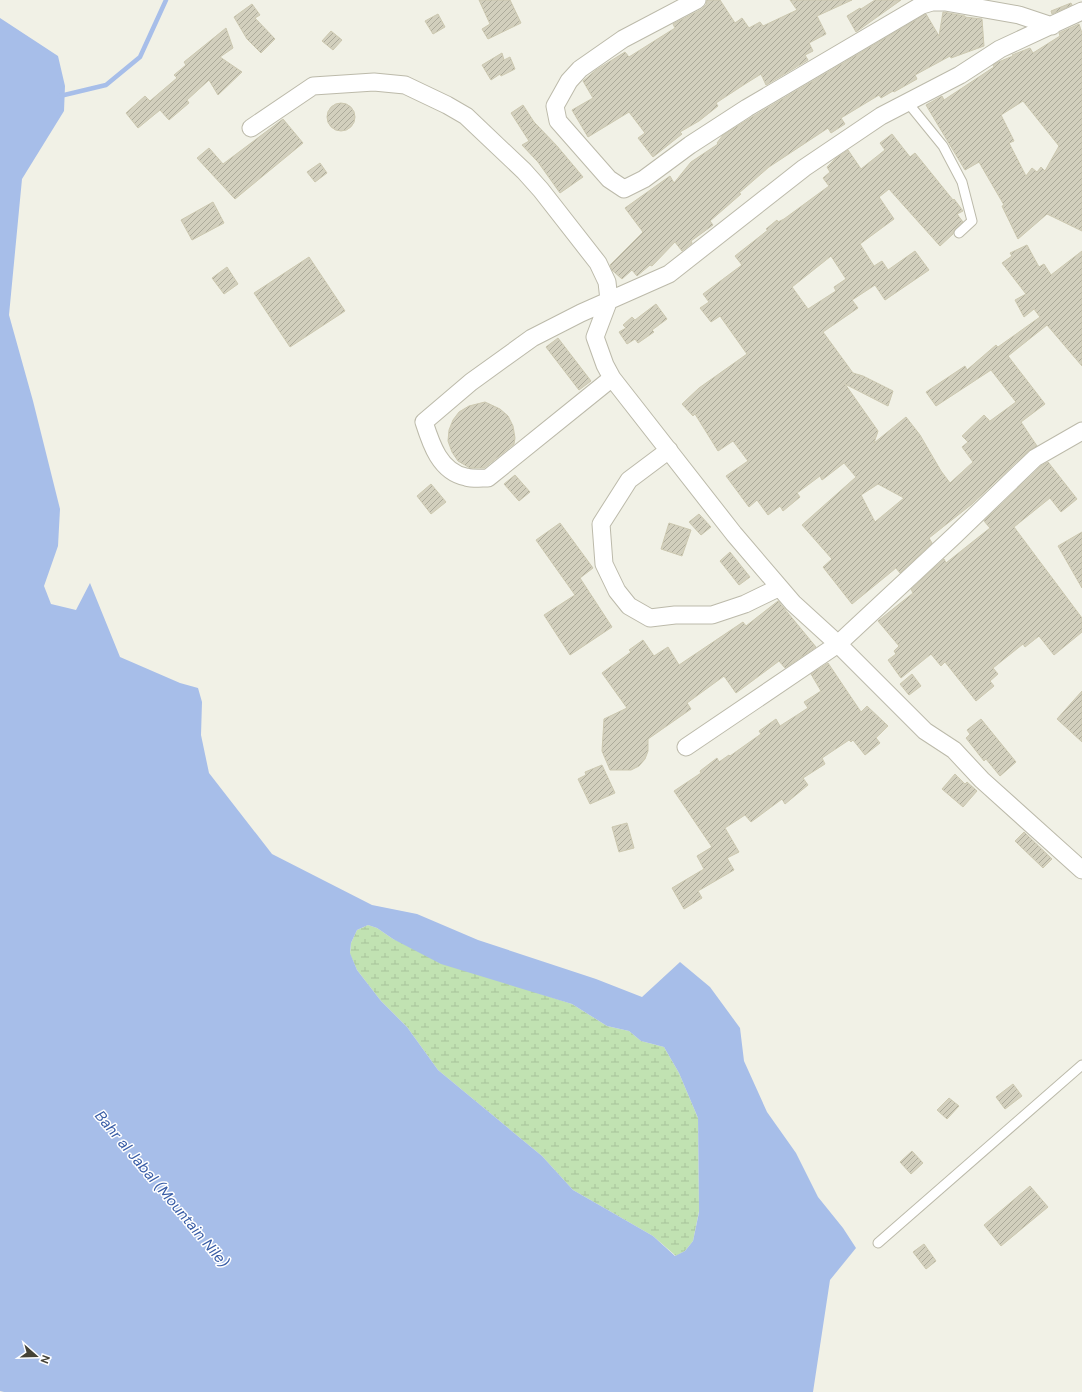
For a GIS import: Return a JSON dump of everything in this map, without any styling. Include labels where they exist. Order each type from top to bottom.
[{"type":"street","points":[[697,0],[623,39],[580,69],[569,81],[555,106],[558,121],[608,179],[624,190],[644,179],[690,145],[747,108],[922,5],[932,2],[945,2],[1019,15],[1052,26]]},
{"type":"street","points":[[612,378],[488,478],[465,477],[446,467],[432,445],[424,422],[471,382],[532,338],[668,274],[804,168],[881,116],[960,76],[1000,49],[1052,26],[1082,10]]},
{"type":"street","points":[[251,128],[313,86],[374,82],[405,85],[421,91],[466,116],[524,171],[541,190],[598,263],[607,282],[610,300],[595,337],[605,365],[612,378],[778,588],[838,644],[925,731],[954,750],[982,780],[1082,870]]},
{"type":"street","points":[[686,747],[838,644],[1035,458],[1082,431]]},
{"type":"street","points":[[669,450],[629,480],[601,524],[604,564],[617,591],[629,606],[650,618],[675,615],[712,615],[745,604],[778,588]]},
{"type":"lane","points":[[908,103],[943,146],[962,182],[972,221],[959,233]]},
{"type":"lane","points":[[878,1243],[1082,1065]]},
{"type":"green space","points":[[368,925],[377,928],[393,939],[538,993],[572,1004],[607,1026],[629,1031],[641,1041],[664,1047],[679,1073],[698,1118],[699,1211],[693,1241],[685,1251],[676,1256],[653,1236],[573,1190],[542,1156],[438,1070],[407,1027],[381,1001],[357,970],[350,954],[351,943],[357,930]]},
{"type":"water","name":"Bahr al Jabal (Mountain Nile)","points":[[0,18],[58,56],[65,86],[64,111],[22,179],[9,315],[33,401],[60,509],[58,546],[44,586],[51,604],[76,610],[90,583],[120,657],[180,683],[198,688],[202,702],[201,735],[209,773],[272,854],[372,905],[417,914],[478,940],[596,979],[642,997],[680,962],[710,987],[740,1028],[744,1061],[767,1112],[796,1153],[818,1197],[843,1228],[856,1248],[830,1280],[813,1392],[0,1391]],"holes":[[[368,925],[377,928],[393,939],[441,964],[572,1004],[607,1026],[629,1031],[641,1041],[664,1047],[679,1073],[698,1118],[699,1212],[693,1241],[685,1251],[675,1256],[653,1236],[573,1190],[542,1156],[438,1070],[407,1027],[381,1001],[357,970],[350,953],[351,943],[357,930]]]},
{"type":"building","points":[[479,0],[510,0],[521,23],[488,39],[482,29],[490,24]]},
{"type":"building","points":[[707,0],[720,0],[735,23],[742,18],[749,28],[760,22],[763,26],[797,10],[790,0],[852,0],[817,16],[826,34],[809,43],[813,51],[805,55],[808,60],[766,85],[761,74],[745,84],[716,103],[718,106],[699,121],[680,132],[682,134],[653,157],[638,138],[645,133],[629,112],[588,137],[572,110],[593,98],[583,81],[596,70],[625,52],[629,57],[675,28],[673,24],[702,9],[706,5]]},
{"type":"building","points":[[875,0],[901,0],[856,32],[847,16]]},
{"type":"building","points":[[1071,3],[1072,5],[1052,14],[1051,11]]},
{"type":"building","points":[[252,4],[260,15],[255,18],[275,39],[261,53],[247,39],[234,17]]},
{"type":"building","points":[[943,12],[982,19],[984,46],[951,58],[950,56],[915,75],[917,79],[881,98],[879,95],[841,118],[845,124],[831,133],[828,128],[769,167],[710,221],[713,225],[691,241],[692,243],[682,251],[675,242],[652,266],[650,265],[637,276],[632,270],[622,279],[612,270],[610,265],[643,232],[625,208],[670,176],[674,183],[691,162],[718,144],[717,143],[723,135],[926,14],[939,36]]},
{"type":"building","points":[[438,14],[445,27],[433,34],[425,21]]},
{"type":"building","points":[[1079,24],[1082,33],[1082,231],[1047,214],[1018,239],[1002,206],[1004,205],[979,162],[965,170],[926,105],[942,96],[944,100],[994,67],[993,65],[996,63],[1013,56],[1012,55],[1030,48],[1033,53],[1060,36],[1059,33]],"holes":[[[1023,101],[1059,146],[1045,171],[1041,167],[1037,172],[1032,168],[1026,176],[1009,143],[1014,141],[1001,115]]]},
{"type":"building","points":[[226,28],[233,48],[220,57],[242,72],[218,95],[209,80],[187,100],[189,103],[169,120],[160,110],[138,128],[126,113],[145,96],[150,101],[177,78],[174,75],[186,65],[184,62]]},
{"type":"building","points":[[331,31],[342,40],[333,50],[322,41]]},
{"type":"building","points":[[502,53],[504,60],[510,57],[515,69],[501,76],[500,74],[491,80],[482,65]]},
{"type":"building","points":[[341,103],[351,107],[355,117],[351,127],[341,131],[331,127],[327,117],[331,107]]},
{"type":"building","points":[[523,105],[534,122],[557,146],[583,177],[560,193],[538,162],[522,145],[529,141],[511,113]]},
{"type":"building","points":[[283,119],[303,143],[235,199],[197,158],[209,148],[223,164]]},
{"type":"building","points":[[892,134],[910,157],[915,153],[963,211],[957,214],[963,222],[940,246],[889,189],[879,197],[894,219],[860,244],[874,266],[882,261],[888,270],[915,251],[929,270],[885,300],[875,285],[852,300],[858,308],[823,332],[853,373],[863,376],[893,391],[888,406],[845,384],[878,431],[874,443],[906,417],[920,435],[941,471],[950,483],[973,462],[962,447],[968,442],[962,436],[984,415],[990,421],[1016,402],[991,370],[936,406],[926,392],[965,366],[967,370],[996,345],[998,347],[1040,317],[1034,309],[1024,317],[1015,300],[1026,294],[1002,263],[1012,256],[1010,253],[1027,245],[1039,267],[1044,264],[1051,275],[1082,251],[1082,366],[1047,325],[1008,356],[1045,404],[1021,422],[1037,446],[1028,451],[972,504],[929,538],[932,543],[900,573],[896,568],[852,604],[823,567],[832,559],[802,525],[856,477],[844,463],[822,480],[820,476],[797,493],[800,497],[783,511],[780,506],[768,515],[757,500],[749,507],[726,476],[748,461],[733,441],[718,451],[695,414],[693,416],[682,404],[699,388],[747,354],[720,316],[711,322],[700,308],[709,302],[703,294],[742,265],[735,256],[768,230],[766,229],[777,220],[778,222],[784,219],[829,186],[823,178],[830,172],[827,167],[836,158],[848,150],[861,169],[885,150],[880,143]],"holes":[[[831,256],[846,279],[834,287],[836,291],[808,309],[792,287]],[[878,484],[904,498],[875,522],[861,495]]]},
{"type":"building","points":[[320,163],[327,173],[315,182],[307,172]]},
{"type":"building","points":[[213,202],[224,223],[192,240],[181,220]]},
{"type":"building","points":[[309,257],[345,311],[290,347],[254,293]]},
{"type":"building","points":[[227,267],[238,284],[224,294],[212,278]]},
{"type":"building","points":[[656,304],[667,319],[652,330],[654,332],[638,343],[635,339],[627,344],[619,332],[626,328],[623,325],[632,317],[635,320]]},
{"type":"building","points":[[558,338],[591,381],[579,390],[546,347]]},
{"type":"building","points":[[485,402],[500,409],[508,416],[513,426],[515,438],[514,444],[484,468],[470,468],[458,461],[452,452],[448,441],[449,430],[453,420],[459,412],[469,406]]},
{"type":"building","points":[[1048,462],[1077,499],[1061,512],[1050,498],[1014,527],[1082,618],[1082,632],[1054,655],[1039,636],[1025,647],[1023,644],[993,668],[998,674],[990,681],[994,686],[976,701],[945,662],[941,666],[931,654],[901,678],[888,660],[896,654],[894,651],[899,646],[878,621],[913,593],[911,589],[944,559],[946,563],[990,528],[984,521],[1041,466]]},
{"type":"building","points":[[515,475],[530,492],[519,501],[504,484]]},
{"type":"building","points":[[431,484],[446,502],[431,514],[417,496]]},
{"type":"building","points":[[699,514],[711,527],[701,535],[689,522]]},
{"type":"building","points":[[560,523],[593,568],[580,578],[612,627],[570,655],[544,615],[575,595],[536,540]]},
{"type":"building","points":[[669,523],[691,530],[682,556],[661,549]]},
{"type":"building","points":[[1082,532],[1082,588],[1058,546]]},
{"type":"building","points":[[730,552],[750,577],[739,585],[720,561]]},
{"type":"building","points":[[778,601],[816,647],[785,668],[779,661],[736,693],[724,676],[687,703],[691,709],[648,739],[648,751],[645,759],[639,766],[631,770],[610,770],[602,751],[604,719],[627,708],[602,673],[631,652],[629,650],[643,640],[654,656],[668,647],[679,665],[743,622],[746,626]]},
{"type":"building","points":[[828,663],[861,712],[867,706],[888,726],[876,738],[880,743],[865,755],[853,740],[851,742],[849,740],[822,758],[825,764],[803,778],[808,785],[785,804],[782,799],[751,822],[745,815],[725,828],[739,852],[727,858],[734,870],[698,891],[702,898],[684,909],[672,888],[704,869],[697,856],[712,847],[674,791],[701,773],[700,771],[717,758],[719,762],[729,755],[730,756],[761,734],[759,731],[776,719],[780,726],[808,708],[804,702],[821,691],[811,674]]},
{"type":"building","points":[[912,674],[921,686],[909,695],[900,684]]},
{"type":"building","points":[[1082,691],[1082,742],[1057,719]]},
{"type":"building","points":[[981,719],[1016,762],[1000,776],[986,759],[984,761],[966,738],[970,734],[967,730]]},
{"type":"building","points":[[602,765],[615,793],[590,804],[578,779],[586,775],[585,772]]},
{"type":"building","points":[[955,774],[965,784],[967,782],[977,791],[963,807],[942,789]]},
{"type":"building","points":[[627,823],[634,848],[619,852],[612,827]]},
{"type":"building","points":[[1024,832],[1052,859],[1043,868],[1015,841]]},
{"type":"building","points":[[1013,1084],[1022,1096],[1005,1109],[996,1097]]},
{"type":"building","points":[[949,1098],[959,1106],[947,1119],[937,1110]]},
{"type":"building","points":[[912,1151],[923,1163],[911,1174],[900,1162]]},
{"type":"building","points":[[1030,1186],[1048,1207],[1001,1246],[984,1225]]},
{"type":"building","points":[[924,1244],[936,1261],[926,1269],[913,1252]]},
{"type":"waterway","points":[[60,96],[106,85],[140,57],[166,0]]}]
